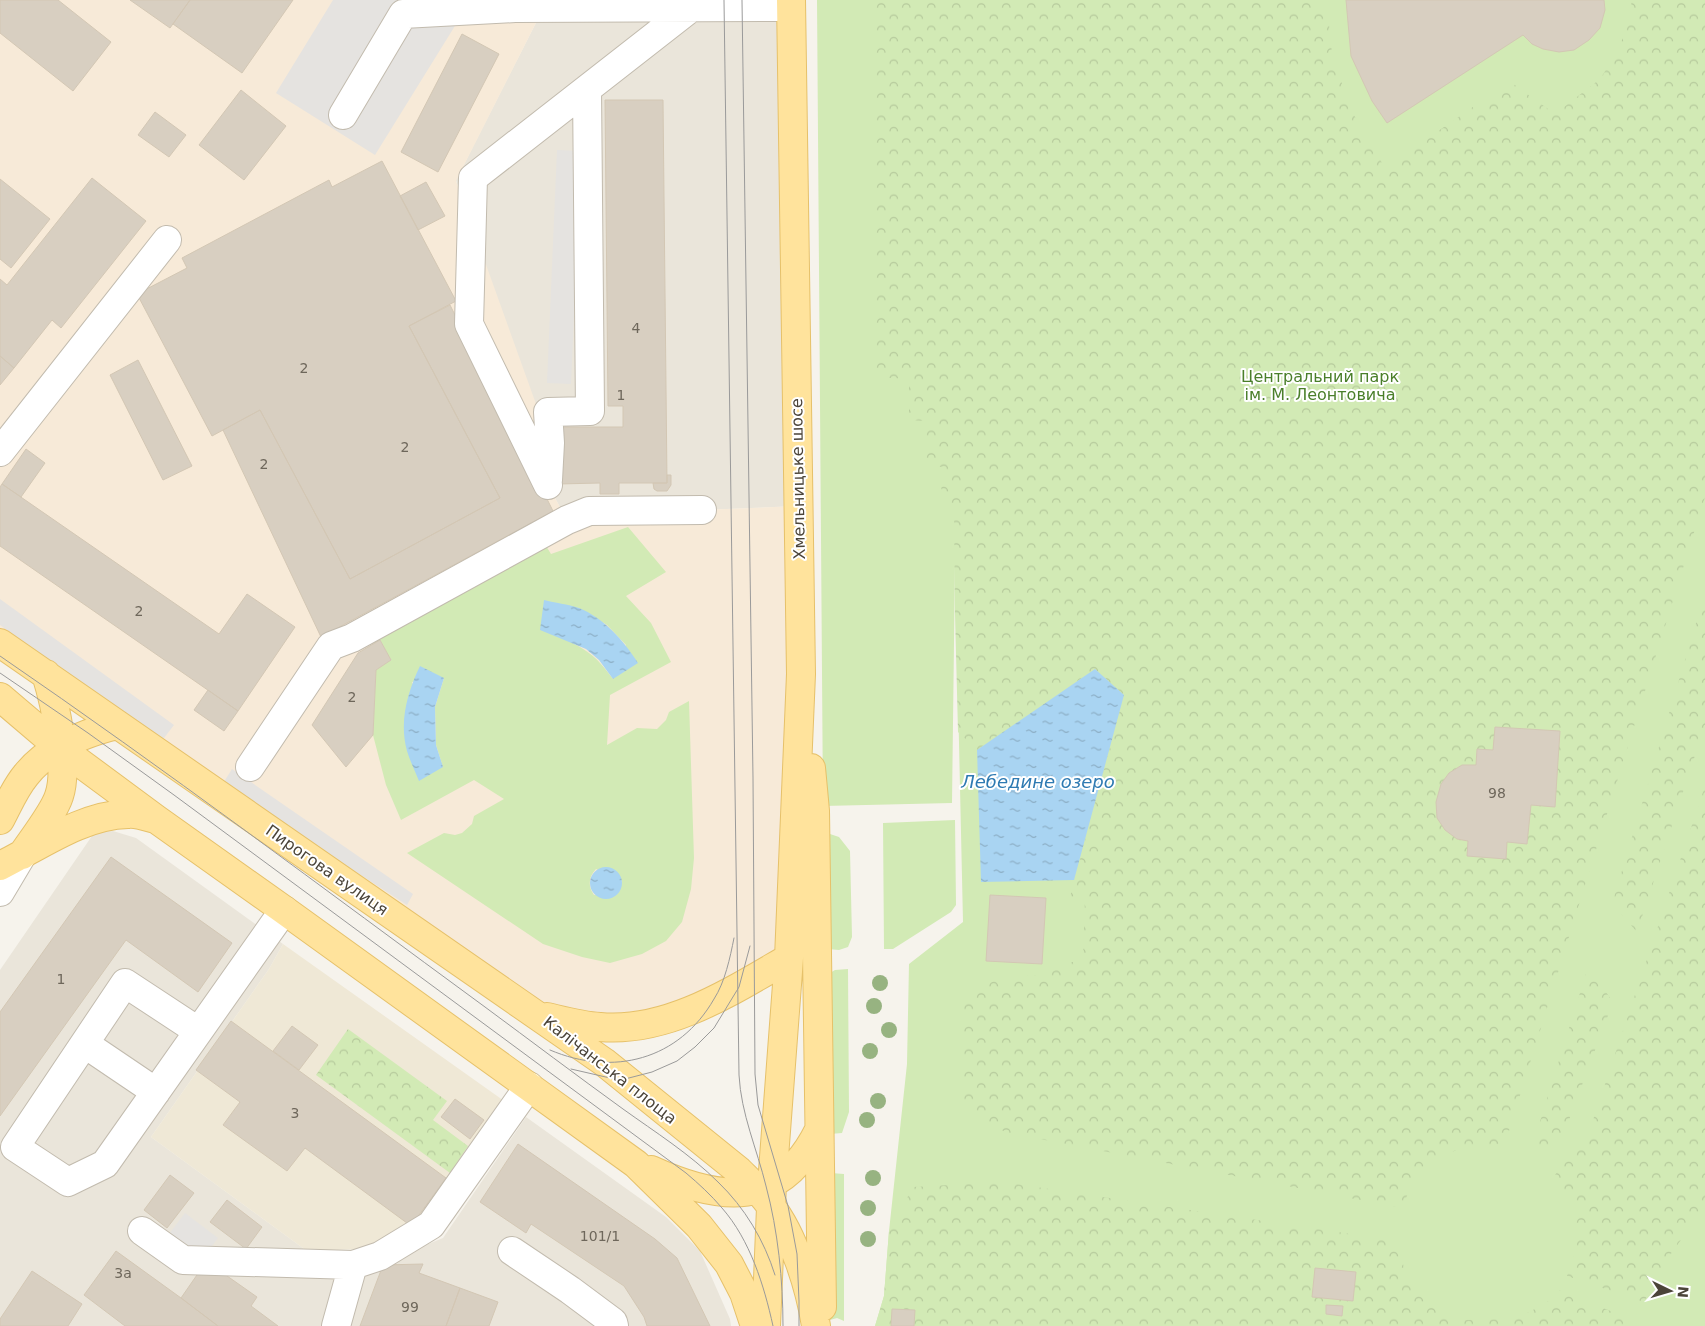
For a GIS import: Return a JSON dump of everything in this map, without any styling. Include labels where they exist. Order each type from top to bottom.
[{"type":"main road","name":"Хмельницьке шосе","points":[[789,958],[801,674],[791,4]]},
{"type":"main road","name":"Пирогова вулиця","points":[[0,643],[538,1016]]},
{"type":"main road","points":[[11,860],[59,797],[62,775],[60,748],[54,701],[46,674]]},
{"type":"main road","points":[[801,674],[815,811],[822,1219],[821,1326]]},
{"type":"main road","points":[[8,704],[60,748],[156,819],[636,1164],[699,1226],[729,1264],[744,1293],[755,1326]]},
{"type":"main road","points":[[8,704],[26,745],[25,776]]},
{"type":"main road","points":[[0,820],[25,776],[41,760],[88,733],[117,725]]},
{"type":"main road","points":[[11,860],[69,830],[102,816],[130,813],[156,819]]},
{"type":"main road","points":[[766,1326],[767,1193],[789,958]]},
{"type":"main road","name":"Калічанська площа","points":[[538,1016],[600,1027],[630,1026],[663,1021],[715,999],[789,958]]},
{"type":"main road","name":"Калічанська площа","points":[[538,1016],[604,1062],[767,1193],[796,1254],[812,1302],[816,1326]]},
{"type":"main road","points":[[636,1164],[676,1182],[705,1190],[729,1193],[767,1193],[798,1165],[813,1143],[819,1130]]},
{"type":"street","points":[[343,115],[403,14],[515,8],[791,4]]},
{"type":"street","points":[[567,520],[469,324],[473,178],[692,6]]},
{"type":"street","points":[[548,485],[550,443],[548,412],[590,410],[587,89]]},
{"type":"street","points":[[0,452],[168,240]]},
{"type":"street","points":[[250,767],[331,646],[352,638],[567,520],[589,511],[702,510]]},
{"type":"street","points":[[0,892],[11,860]]},
{"type":"street","points":[[198,1031],[126,983],[15,1147],[68,1182],[105,1164],[284,910]]},
{"type":"street","points":[[85,1044],[156,1092]]},
{"type":"street","points":[[142,1231],[184,1260],[354,1265],[380,1256],[431,1225],[528,1086]]},
{"type":"street","points":[[512,1251],[570,1290],[613,1322],[614,1326]]},
{"type":"street","points":[[336,1326],[354,1265]]},
{"type":"shaded area","points":[[0,0],[544,0],[544,7],[456,181],[550,443],[548,485],[567,520],[702,510],[798,506],[789,958],[663,1021],[538,1016],[0,643]]},
{"type":"shaded area","points":[[333,0],[471,0],[375,155],[276,93]]},
{"type":"shaded area","points":[[544,7],[791,7],[798,506],[702,510],[567,520],[548,485],[456,180]]},
{"type":"shaded area","points":[[557,150],[581,151],[571,384],[547,383]]},
{"type":"shaded area","points":[[0,599],[174,725],[161,742],[0,625]]},
{"type":"shaded area","points":[[232,769],[413,894],[407,905],[222,785]]},
{"type":"shaded area","points":[[113,831],[136,838],[283,944],[269,969],[151,1137],[333,1270],[382,1263],[443,1238],[526,1117],[666,1217],[700,1251],[730,1319],[731,1326],[0,1326],[0,970],[94,833]]},
{"type":"shaded area","points":[[283,944],[507,1103],[424,1223],[361,1249],[307,1251],[151,1137],[269,969]]},
{"type":"shaded area","points":[[185,1213],[218,1238],[199,1263],[166,1238]]},
{"type":"green space","name":"Центральний парк ім. М. Леонтовича","points":[[817,0],[1705,0],[1705,1326],[875,1326],[884,1296],[907,1064],[909,964],[963,922],[955,563],[952,803],[823,806]]},
{"type":"green space","name":"Центральний парк ім. М. Леонтовича","points":[[875,0],[1324,0],[1328,15],[1332,54],[1351,110],[1385,168],[1503,86],[1512,83],[1555,114],[1600,79],[1618,51],[1632,12],[1631,0],[1705,0],[1705,497],[1505,1144],[1464,1146],[1431,1163],[1411,1186],[1402,1208],[1008,1133],[961,1112],[963,995],[1003,977],[1045,975],[1072,962],[1083,962],[1085,897],[1070,897],[1124,695],[1095,669],[977,750],[958,732],[954,505],[940,504],[943,467],[924,466],[925,421],[909,420],[909,379],[874,377]]},
{"type":"green space","points":[[628,527],[666,572],[626,596],[651,623],[671,662],[610,695],[607,745],[637,728],[657,729],[666,720],[669,712],[689,701],[694,858],[691,889],[682,922],[666,941],[642,954],[610,963],[582,957],[543,944],[407,853],[444,833],[455,835],[462,833],[472,824],[474,816],[504,799],[474,780],[401,820],[386,785],[373,735],[376,670],[391,660],[380,640],[357,651],[538,533],[551,554]],"holes":[[[579,608],[607,625],[626,645],[613,679],[592,655],[565,639]],[[444,678],[435,707],[436,745],[443,767],[412,682]],[[596,869],[622,881],[619,892],[594,895],[590,882],[591,876]]]},
{"type":"green space","points":[[1705,593],[1705,725],[1637,932],[1612,904]]},
{"type":"green space","points":[[1705,786],[1705,1208],[1672,1252],[1644,1302],[1567,1276],[1577,1246],[1574,1209],[1555,1175],[1591,1126]]},
{"type":"green space","points":[[955,820],[956,905],[951,912],[893,949],[884,949],[883,823]]},
{"type":"green space","points":[[827,833],[839,837],[850,851],[852,937],[848,947],[839,950],[828,949]]},
{"type":"green space","points":[[1588,967],[1613,1002],[1569,1120],[1549,1153],[1534,1141]]},
{"type":"green space","points":[[848,969],[849,1112],[842,1133],[830,1134],[830,973],[835,970]]},
{"type":"green space","points":[[348,1029],[447,1101],[433,1120],[468,1146],[450,1173],[316,1075]]},
{"type":"green space","points":[[831,1173],[844,1174],[844,1321],[837,1318],[830,1320]]},
{"type":"green space","points":[[1002,1182],[1398,1241],[1405,1273],[1433,1305],[1464,1320],[1516,1319],[1546,1303],[1559,1290],[1635,1321],[1633,1326],[875,1326],[884,1296],[889,1231],[913,1187]]},
{"type":"water","points":[[544,600],[579,608],[597,618],[613,631],[638,663],[613,679],[599,660],[586,649],[540,630]]},
{"type":"water","points":[[420,666],[444,678],[435,707],[436,745],[443,767],[419,781],[407,751],[404,718],[411,687]]},
{"type":"water","name":"Лебедине озеро","points":[[1095,669],[1124,695],[1074,880],[981,882],[977,750]]},
{"type":"water","points":[[606,867],[618,871],[622,883],[618,895],[606,899],[594,895],[590,883],[594,871]]},
{"type":"building","points":[[0,0],[58,0],[111,42],[73,91],[0,33]]},
{"type":"building","points":[[130,0],[190,0],[170,28]]},
{"type":"building","points":[[190,0],[293,0],[242,73],[173,24]]},
{"type":"building","points":[[1346,0],[1604,0],[1605,10],[1600,28],[1589,40],[1574,50],[1559,52],[1543,49],[1532,44],[1523,35],[1387,123],[1372,101],[1351,56]]},
{"type":"building","points":[[462,34],[499,54],[438,172],[401,152]]},
{"type":"building","points":[[241,90],[286,126],[244,180],[199,145]]},
{"type":"building","points":[[605,100],[663,100],[667,483],[619,483],[619,494],[600,494],[600,483],[558,484],[557,427],[623,427],[623,406],[608,406]]},
{"type":"building","points":[[155,112],[186,135],[169,157],[138,135]]},
{"type":"building","points":[[382,161],[456,301],[409,326],[500,498],[350,579],[260,410],[212,436],[137,294],[187,268],[182,258],[329,180],[332,187]]},
{"type":"building","points":[[92,178],[146,221],[61,328],[52,320],[14,368],[0,356],[0,279],[7,285]]},
{"type":"building","points":[[0,179],[50,219],[11,268],[0,259]]},
{"type":"building","points":[[426,182],[445,216],[418,230],[400,196]]},
{"type":"building","points":[[450,305],[553,511],[321,637],[223,430],[260,410],[350,579],[500,498],[409,326]]},
{"type":"building","points":[[0,356],[14,368],[0,385]]},
{"type":"building","points":[[138,360],[192,466],[163,480],[110,375]]},
{"type":"building","points":[[26,449],[45,463],[21,497],[2,484]]},
{"type":"building","points":[[667,475],[671,475],[671,485],[667,491],[657,491],[654,489],[653,483],[667,483]]},
{"type":"building","points":[[2,484],[219,634],[247,594],[295,627],[238,711],[0,546],[0,487]]},
{"type":"building","points":[[380,640],[391,660],[376,670],[373,735],[346,767],[312,725],[358,653]]},
{"type":"building","points":[[208,690],[238,711],[224,731],[194,710]]},
{"type":"building","points":[[1495,727],[1560,731],[1555,807],[1531,805],[1527,844],[1507,842],[1506,859],[1467,856],[1468,841],[1457,839],[1445,830],[1437,818],[1436,802],[1441,784],[1449,773],[1462,765],[1476,765],[1477,749],[1493,750]]},
{"type":"building","points":[[111,857],[232,943],[198,992],[126,940],[0,1116],[0,1012]]},
{"type":"building","points":[[990,895],[1046,898],[1042,964],[986,961]]},
{"type":"building","points":[[231,1021],[446,1178],[411,1226],[305,1148],[287,1171],[223,1125],[240,1102],[196,1070]]},
{"type":"building","points":[[292,1026],[318,1045],[299,1070],[273,1051]]},
{"type":"building","points":[[455,1099],[484,1120],[470,1139],[441,1117]]},
{"type":"building","points":[[518,1144],[655,1239],[677,1258],[710,1326],[647,1326],[644,1317],[624,1286],[531,1224],[526,1233],[480,1202]]},
{"type":"building","points":[[170,1175],[194,1193],[167,1228],[144,1210]]},
{"type":"building","points":[[227,1200],[262,1227],[246,1249],[210,1222]]},
{"type":"building","points":[[116,1251],[218,1326],[125,1326],[84,1295]]},
{"type":"building","points":[[423,1264],[419,1273],[460,1288],[446,1326],[360,1326],[383,1265]]},
{"type":"building","points":[[1315,1268],[1356,1272],[1353,1301],[1312,1297]]},
{"type":"building","points":[[32,1271],[82,1304],[68,1326],[0,1326],[0,1319]]},
{"type":"building","points":[[220,1271],[257,1297],[251,1306],[278,1326],[218,1326],[181,1298],[199,1272]]},
{"type":"building","points":[[460,1288],[498,1302],[489,1326],[446,1326]]},
{"type":"building","points":[[1326,1305],[1343,1306],[1342,1316],[1326,1314]]},
{"type":"building","points":[[892,1309],[915,1310],[914,1326],[891,1326]]},
{"type":"tram line","points":[[724,0],[739,1075],[746,1118],[774,1220],[781,1273],[783,1326]]},
{"type":"tram line","points":[[742,0],[753,778],[755,1074],[758,1105],[788,1206],[797,1254],[799,1326]]},
{"type":"tram line","points":[[0,656],[184,786],[696,1162],[728,1192],[745,1214],[765,1249],[775,1275]]},
{"type":"tram line","points":[[0,673],[174,795],[686,1173],[718,1203],[741,1234],[755,1264],[773,1326]]},
{"type":"tram line","points":[[550,1050],[574,1058],[597,1062],[620,1062],[642,1058],[663,1049],[682,1036],[699,1020],[714,999],[724,978],[734,938]]},
{"type":"tram line","points":[[571,1069],[610,1078],[625,1079],[652,1072],[677,1061],[695,1047],[714,1028],[739,987],[750,946]]}]
